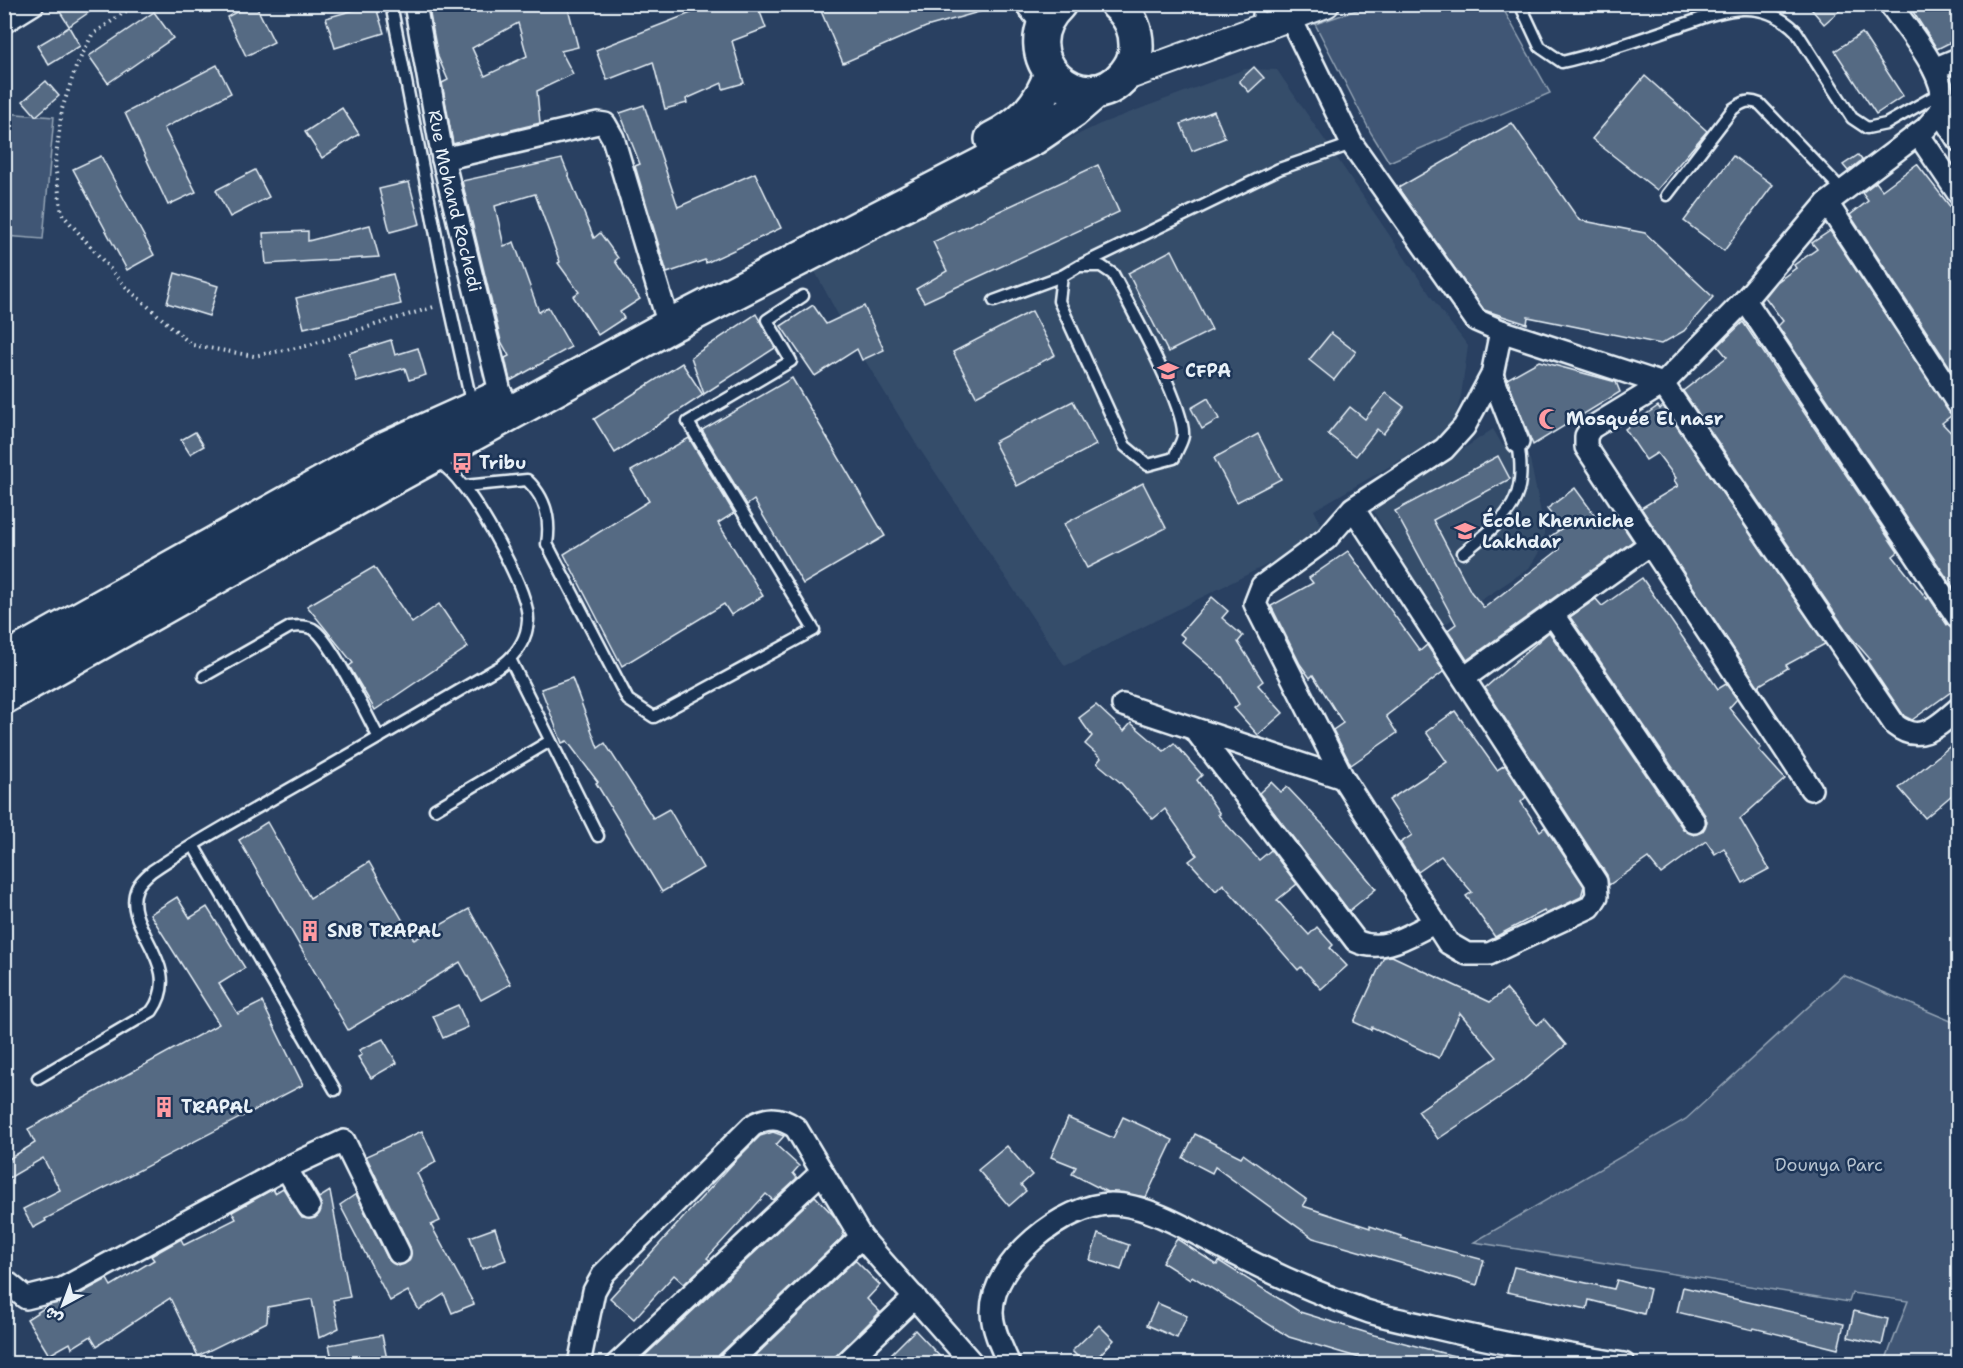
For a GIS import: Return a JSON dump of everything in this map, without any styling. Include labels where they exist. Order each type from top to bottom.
[{"type":"main road","points":[[4,697],[673,324],[1035,137],[1130,68],[1136,54],[1137,26],[1117,4]]},
{"type":"main road","points":[[1043,12],[1040,50],[1051,74],[1071,88],[1108,85]]},
{"type":"main road","points":[[4,661],[384,449],[487,403],[665,312],[1007,131],[1036,106],[1051,74]]},
{"type":"street","points":[[4,22],[33,4]]},
{"type":"street","name":"Rue Mohand Rochedi","points":[[415,4],[487,403]]},
{"type":"street","points":[[1108,85],[1186,56],[1258,17],[1290,17],[1326,4]]},
{"type":"street","points":[[1811,789],[1649,545],[1585,442],[1591,428],[1664,384],[1745,300],[1835,196],[1918,134],[1940,112],[1944,102],[1944,91],[1934,69],[1890,4]]},
{"type":"street","points":[[1290,17],[1352,144],[1476,320],[1501,331],[1664,384],[1895,725],[1909,733],[1926,733],[1959,709]]},
{"type":"street","points":[[1137,26],[1186,56]]},
{"type":"street","points":[[1934,69],[1959,59]]},
{"type":"street","points":[[1940,112],[1959,140]]},
{"type":"street","points":[[443,159],[605,124],[613,138],[665,312]]},
{"type":"street","points":[[1918,134],[1959,193]]},
{"type":"street","points":[[1835,196],[1959,404]]},
{"type":"street","points":[[1745,300],[1959,618]]},
{"type":"street","points":[[1353,508],[1596,882],[1597,896],[1590,908],[1489,954],[1467,954],[1457,950],[1434,924],[1343,778],[1255,604],[1262,586],[1326,539],[1353,508],[1444,449],[1464,427],[1492,375],[1501,331]]},
{"type":"street","points":[[1492,375],[1518,441]]},
{"type":"street","points":[[1464,678],[1649,545]]},
{"type":"street","points":[[1552,615],[1694,822]]},
{"type":"street","points":[[1123,705],[1343,778]]},
{"type":"street","points":[[1196,731],[1356,941],[1371,946],[1387,945],[1434,924]]},
{"type":"street","points":[[579,1364],[598,1281],[752,1126],[769,1119],[788,1122],[801,1136],[861,1237],[973,1364]]},
{"type":"street","points":[[4,1280],[26,1298],[62,1289],[286,1168],[344,1141],[399,1253]]},
{"type":"street","points":[[286,1168],[309,1207]]},
{"type":"street","points":[[617,1364],[822,1172]]},
{"type":"street","points":[[1009,1364],[1001,1349],[992,1312],[998,1286],[1020,1253],[1049,1226],[1077,1210],[1111,1204],[1136,1209],[1175,1224],[1305,1288],[1365,1311],[1484,1339],[1624,1364]]},
{"type":"street","points":[[728,1364],[861,1237]]},
{"type":"street","points":[[845,1364],[915,1297]]},
{"type":"lane","points":[[391,4],[449,302],[487,403]]},
{"type":"lane","points":[[1520,4],[1539,47],[1562,62],[1718,13],[1744,9],[1769,13],[1786,21],[1796,31],[1852,118],[1868,128],[1886,124],[1944,91]]},
{"type":"lane","points":[[1668,195],[1733,110],[1744,102],[1753,101],[1761,104],[1835,196]]},
{"type":"lane","points":[[994,302],[1062,276],[1279,169],[1352,144]]},
{"type":"lane","points":[[1062,276],[1059,301],[1125,446],[1148,465],[1174,458],[1183,435],[1174,400],[1155,356],[1113,274],[1101,266],[1079,266]]},
{"type":"lane","points":[[464,486],[526,480],[537,490],[548,514],[550,524],[547,544],[552,555],[628,700],[654,717],[814,630],[688,422],[791,361],[767,320],[803,296]]},
{"type":"lane","points":[[1463,553],[1499,523],[1514,505],[1520,487],[1522,468],[1518,441]]},
{"type":"lane","points":[[38,1078],[152,1011],[160,1000],[163,987],[161,973],[136,912],[136,889],[151,872],[510,659],[520,647],[526,633],[528,617],[520,586],[464,486],[433,457]]},
{"type":"lane","points":[[204,676],[290,627],[301,626],[312,629],[328,646],[379,738]]},
{"type":"lane","points":[[510,659],[598,836]]},
{"type":"lane","points":[[435,808],[550,741]]},
{"type":"lane","points":[[193,845],[335,1090]]},
{"type":"path","points":[[136,4],[92,34],[76,67],[62,109],[55,165],[62,214],[127,288],[192,345],[254,356],[306,346],[449,302]]},
{"type":"shaded area","name":"CFPA","points":[[1245,69],[1277,70],[1441,311],[1468,346],[1461,396],[1451,431],[1314,510],[1326,535],[1065,666],[915,442],[844,326],[811,264],[1100,124]]},
{"type":"shaded area","name":"École Khenniche Lakhdar","points":[[1493,429],[1503,446],[1518,442],[1530,460],[1544,527],[1544,544],[1529,568],[1441,627],[1373,510]]},
{"type":"green space","points":[[1375,4],[1501,5],[1550,93],[1389,162],[1371,133],[1315,24]]},
{"type":"green space","points":[[4,113],[54,117],[43,239],[5,236]]},
{"type":"green space","name":"Dounya Parc","points":[[1843,975],[1958,1024],[1958,1363],[1892,1363],[1886,1359],[1908,1301],[1852,1293],[1849,1302],[1474,1242],[1686,1119]]},
{"type":"building","points":[[55,4],[101,4],[69,26]]},
{"type":"building","points":[[255,4],[274,42],[246,56],[227,17]]},
{"type":"building","points":[[375,4],[384,33],[335,48],[326,18]]},
{"type":"building","points":[[428,4],[567,4],[578,47],[561,51],[573,74],[537,91],[540,123],[453,144],[442,83],[448,80],[438,57]],"holes":[[[518,23],[527,56],[485,76],[472,48]]]},
{"type":"building","points":[[714,4],[757,4],[766,28],[732,41],[744,83],[723,89],[722,83],[686,99],[687,103],[665,109],[653,62],[607,80],[596,50]]},
{"type":"building","points":[[818,4],[993,4],[993,8],[926,27],[843,63]]},
{"type":"building","points":[[1807,4],[1847,4],[1824,24]]},
{"type":"building","points":[[1908,4],[1959,4],[1959,38],[1937,49]]},
{"type":"building","points":[[154,12],[173,38],[108,83],[89,56]]},
{"type":"building","points":[[69,27],[80,46],[49,65],[37,46]]},
{"type":"building","points":[[1862,33],[1903,96],[1876,114],[1835,51]]},
{"type":"building","points":[[217,65],[231,93],[164,128],[196,192],[168,205],[125,113]]},
{"type":"building","points":[[1254,67],[1264,78],[1249,92],[1239,81]]},
{"type":"building","points":[[1645,76],[1707,131],[1657,190],[1592,139]]},
{"type":"building","points":[[46,81],[59,96],[36,116],[23,101]]},
{"type":"building","points":[[644,105],[678,207],[755,173],[781,228],[706,263],[705,260],[667,273],[635,166],[640,164],[620,113]]},
{"type":"building","points":[[342,108],[359,134],[322,158],[305,132]]},
{"type":"building","points":[[1214,111],[1225,138],[1192,151],[1181,124]]},
{"type":"building","points":[[1512,123],[1579,220],[1645,233],[1713,297],[1684,331],[1661,344],[1528,317],[1527,324],[1484,310],[1398,188]]},
{"type":"building","points":[[1858,155],[1862,160],[1848,171],[1843,165]]},
{"type":"building","points":[[101,156],[154,255],[127,270],[73,169]]},
{"type":"building","points":[[1733,156],[1773,185],[1724,251],[1684,221]]},
{"type":"building","points":[[562,159],[594,238],[600,233],[618,258],[615,261],[640,299],[620,312],[624,318],[598,335],[573,296],[579,292],[558,263],[560,262],[535,194],[495,206],[504,246],[514,242],[539,312],[548,307],[571,347],[510,381],[505,358],[509,356],[501,341],[462,181]]},
{"type":"building","points":[[1917,164],[1959,218],[1959,381],[1850,215],[1868,201],[1862,193],[1876,182],[1882,190]]},
{"type":"building","points":[[1098,165],[1119,212],[924,302],[916,289],[947,271],[933,242]]},
{"type":"building","points":[[255,170],[269,197],[230,217],[216,190]]},
{"type":"building","points":[[409,182],[420,224],[390,232],[379,189]]},
{"type":"building","points":[[370,225],[379,257],[266,264],[263,233],[308,231],[308,241]]},
{"type":"building","points":[[1830,231],[1952,415],[1942,423],[1959,441],[1959,596],[1778,326],[1783,321],[1765,297],[1777,282],[1796,268],[1794,265],[1817,249],[1812,243]]},
{"type":"building","points":[[1172,250],[1212,330],[1168,352],[1128,273]]},
{"type":"building","points":[[175,273],[218,286],[209,316],[167,303]]},
{"type":"building","points":[[393,274],[401,304],[304,328],[296,298]]},
{"type":"building","points":[[813,305],[826,324],[864,306],[884,350],[862,360],[857,349],[815,376],[781,326]]},
{"type":"building","points":[[1032,311],[1055,355],[976,396],[953,352]]},
{"type":"building","points":[[756,314],[775,348],[704,394],[691,357]]},
{"type":"building","points":[[1743,322],[1898,552],[1893,556],[1927,599],[1929,597],[1947,625],[1959,631],[1959,686],[1912,720],[1904,716],[1867,661],[1870,659],[1851,637],[1683,391],[1727,357],[1718,346]]},
{"type":"building","points":[[1331,333],[1356,352],[1334,380],[1309,360]]},
{"type":"building","points":[[391,340],[395,355],[418,348],[426,375],[409,380],[405,368],[357,382],[349,353]]},
{"type":"building","name":"Mosquée El nasr","points":[[1539,361],[1616,382],[1620,392],[1533,445],[1507,379]]},
{"type":"building","points":[[682,363],[703,395],[615,453],[594,419]]},
{"type":"building","points":[[792,378],[885,536],[803,584],[754,500],[747,505],[702,430]]},
{"type":"building","points":[[1386,393],[1404,407],[1383,434],[1377,429],[1356,456],[1328,434],[1350,407],[1365,419]]},
{"type":"building","points":[[1208,398],[1219,419],[1202,429],[1191,408]]},
{"type":"building","points":[[1073,401],[1096,445],[1017,486],[994,442]]},
{"type":"building","points":[[1658,406],[1660,409],[1663,406],[1825,644],[1786,665],[1788,668],[1758,686],[1641,508],[1678,486],[1674,480],[1676,478],[1657,453],[1646,460],[1625,429]]},
{"type":"building","points":[[195,432],[204,446],[190,454],[181,440]]},
{"type":"building","points":[[1258,434],[1281,479],[1237,502],[1214,458]]},
{"type":"building","points":[[689,438],[734,513],[718,523],[763,596],[731,615],[724,604],[622,666],[564,554],[649,501],[631,471]]},
{"type":"building","points":[[1498,456],[1510,479],[1433,520],[1471,592],[1484,608],[1560,549],[1550,537],[1562,528],[1547,509],[1575,488],[1602,525],[1606,521],[1610,526],[1619,520],[1633,541],[1467,660],[1448,630],[1456,624],[1395,511]]},
{"type":"building","points":[[1143,483],[1166,528],[1087,568],[1064,524]]},
{"type":"building","points":[[1348,551],[1420,651],[1427,645],[1444,671],[1386,716],[1397,733],[1351,765],[1333,730],[1343,723],[1313,675],[1310,678],[1300,664],[1271,606],[1313,583],[1309,578]]},
{"type":"building","points":[[374,567],[412,623],[439,604],[468,647],[375,710],[349,666],[353,663],[307,606]]},
{"type":"building","points":[[1642,578],[1718,689],[1726,684],[1737,699],[1729,708],[1761,748],[1759,750],[1785,779],[1740,819],[1769,869],[1743,883],[1724,848],[1715,854],[1706,841],[1661,874],[1648,858],[1609,885],[1607,875],[1485,688],[1549,632],[1683,829],[1694,835],[1702,832],[1707,822],[1705,815],[1570,617],[1596,599],[1602,606]]},
{"type":"building","points":[[1212,597],[1228,611],[1222,618],[1243,636],[1238,642],[1263,681],[1258,685],[1283,713],[1258,735],[1234,708],[1239,704],[1222,677],[1182,642],[1185,638],[1180,634]]},
{"type":"building","points":[[572,678],[598,748],[605,743],[653,818],[669,809],[703,868],[662,892],[596,783],[598,782],[567,741],[562,743],[541,689]]},
{"type":"building","points":[[1096,705],[1124,731],[1131,723],[1164,751],[1174,743],[1202,775],[1197,780],[1220,814],[1218,815],[1259,860],[1271,850],[1297,884],[1277,900],[1309,935],[1317,927],[1333,945],[1330,948],[1347,966],[1321,989],[1301,967],[1298,970],[1223,884],[1216,891],[1189,861],[1197,855],[1165,809],[1153,819],[1121,783],[1097,763],[1101,758],[1085,744],[1092,736],[1079,718]]},
{"type":"building","points":[[1455,711],[1497,770],[1505,765],[1526,797],[1521,802],[1540,831],[1545,827],[1584,886],[1581,897],[1546,914],[1544,911],[1495,937],[1466,896],[1472,892],[1441,856],[1418,872],[1400,843],[1412,835],[1389,800],[1447,762],[1426,732]]},
{"type":"building","points":[[1959,739],[1959,789],[1925,818],[1899,788]]},
{"type":"building","points":[[1271,782],[1281,792],[1287,787],[1325,827],[1376,889],[1349,911],[1259,793]]},
{"type":"building","points":[[267,822],[310,898],[369,862],[414,940],[469,909],[511,984],[481,1000],[460,962],[348,1030],[239,840]]},
{"type":"building","name":"TRAPAL","points":[[177,897],[190,918],[207,907],[245,968],[219,984],[238,1014],[262,1002],[303,1085],[45,1219],[46,1221],[33,1228],[23,1209],[60,1190],[43,1158],[4,1181],[4,1162],[35,1143],[28,1129],[219,1024],[150,914]]},
{"type":"building","points":[[1392,956],[1490,1002],[1506,989],[1537,1025],[1544,1019],[1566,1045],[1514,1088],[1438,1139],[1418,1111],[1497,1057],[1460,1013],[1439,1058],[1372,1027],[1371,1030],[1354,1022],[1384,957]]},
{"type":"building","points":[[458,1005],[468,1027],[443,1038],[433,1016]]},
{"type":"building","points":[[383,1039],[397,1063],[371,1078],[358,1057],[362,1055],[359,1050]]},
{"type":"building","points":[[1123,1117],[1173,1140],[1146,1197],[1107,1192],[1072,1174],[1076,1167],[1051,1157],[1068,1118],[1113,1138]]},
{"type":"building","points":[[422,1131],[436,1162],[417,1173],[440,1221],[431,1225],[474,1304],[452,1313],[444,1294],[419,1310],[408,1291],[390,1301],[340,1205],[356,1194],[388,1259],[398,1266],[409,1261],[410,1247],[366,1156]]},
{"type":"building","points":[[773,1132],[784,1136],[776,1145],[799,1166],[793,1173],[797,1178],[773,1200],[766,1194],[707,1258],[710,1260],[684,1284],[674,1275],[634,1319],[610,1298],[736,1160],[760,1136]]},
{"type":"building","points":[[1195,1134],[1241,1157],[1243,1154],[1307,1200],[1303,1206],[1401,1236],[1401,1238],[1484,1260],[1477,1285],[1313,1238],[1215,1167],[1212,1173],[1183,1158]]},
{"type":"building","points":[[1007,1146],[1032,1175],[1021,1185],[1026,1191],[1009,1206],[978,1170]]},
{"type":"building","points":[[306,1176],[319,1198],[330,1191],[350,1297],[333,1300],[339,1328],[319,1338],[312,1299],[268,1307],[267,1322],[198,1356],[170,1298],[97,1346],[91,1336],[72,1348],[70,1343],[49,1355],[27,1319],[49,1305],[59,1303],[60,1305],[107,1279],[111,1286],[154,1260],[151,1256],[181,1239],[184,1245],[236,1219],[232,1212],[273,1189],[275,1193],[283,1188],[302,1218],[315,1218],[322,1206]]},
{"type":"building","points":[[815,1196],[834,1216],[844,1233],[841,1239],[719,1355],[716,1364],[636,1364]]},
{"type":"building","points":[[495,1228],[506,1260],[482,1269],[470,1237]]},
{"type":"building","points":[[1098,1234],[1129,1245],[1121,1270],[1090,1260]]},
{"type":"building","points":[[1177,1239],[1217,1265],[1219,1261],[1300,1312],[1374,1335],[1462,1358],[1461,1364],[1380,1364],[1289,1337],[1192,1276],[1190,1280],[1162,1262]]},
{"type":"building","points":[[855,1260],[880,1285],[867,1299],[880,1312],[828,1364],[747,1364]]},
{"type":"building","points":[[1514,1267],[1614,1289],[1617,1280],[1650,1289],[1644,1314],[1589,1300],[1587,1309],[1507,1292]]},
{"type":"building","points":[[1683,1287],[1844,1324],[1838,1349],[1677,1312]]},
{"type":"building","points":[[1157,1303],[1187,1316],[1177,1338],[1147,1325]]},
{"type":"building","points":[[1854,1311],[1888,1319],[1882,1345],[1848,1337]]},
{"type":"building","points":[[1099,1325],[1114,1340],[1091,1364],[1085,1364],[1072,1351]]},
{"type":"building","points":[[915,1330],[947,1364],[881,1364]]},
{"type":"building","points":[[382,1335],[388,1364],[333,1364],[329,1345]]},
{"type":"place","name":"CFPA","points":[[1168,371]]},
{"type":"place","name":"Mosquée El nasr","points":[[1549,419]]},
{"type":"place","name":"Tribu","points":[[462,463]]},
{"type":"place","name":"École Khenniche Lakhdar","points":[[1465,531]]},
{"type":"place","name":"SNB TRAPAL","points":[[310,931]]},
{"type":"place","name":"TRAPAL","points":[[164,1107]]}]
